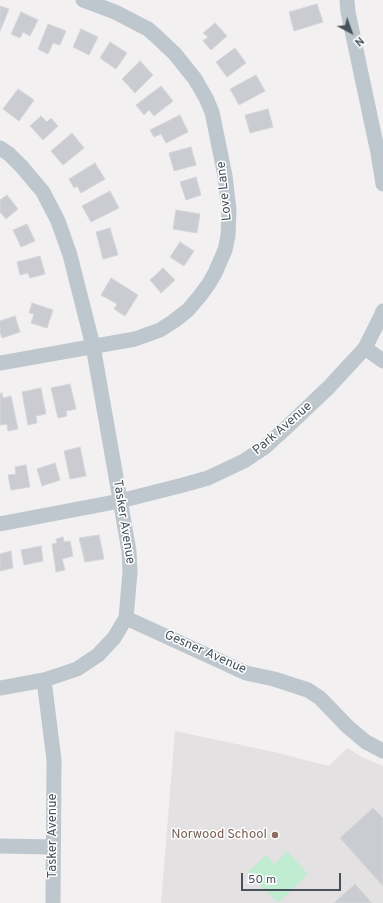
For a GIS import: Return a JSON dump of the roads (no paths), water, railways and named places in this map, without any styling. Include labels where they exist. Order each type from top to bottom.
[{"type":"street","name":"Love Lane","points":[[0,363],[135,339],[160,330],[188,310],[208,285],[225,250],[228,236],[229,210],[225,176],[212,112],[206,98],[195,79],[176,54],[148,29],[115,12],[84,0]]},
{"type":"street","points":[[348,0],[348,12],[381,152],[383,184]]},
{"type":"street","name":"Tasker Avenue","points":[[0,148],[9,154],[22,167],[43,192],[58,221],[70,255],[92,346],[129,551],[130,572],[126,618],[114,638],[98,656],[77,668],[44,680],[54,760],[53,903]]},
{"type":"street","name":"Park Avenue","points":[[0,524],[120,501],[208,478],[244,462],[265,447],[288,426],[329,387],[365,348],[383,311]]},
{"type":"street","points":[[365,348],[383,361]]},
{"type":"street","name":"Gesner Avenue","points":[[126,618],[246,673],[274,679],[308,690],[320,698],[348,727],[366,742],[383,752]]},
{"type":"street","points":[[0,688],[44,680]]},
{"type":"street","points":[[0,846],[53,847]]},
{"type":"place","name":"Norwood School","points":[[275,835]]}]
